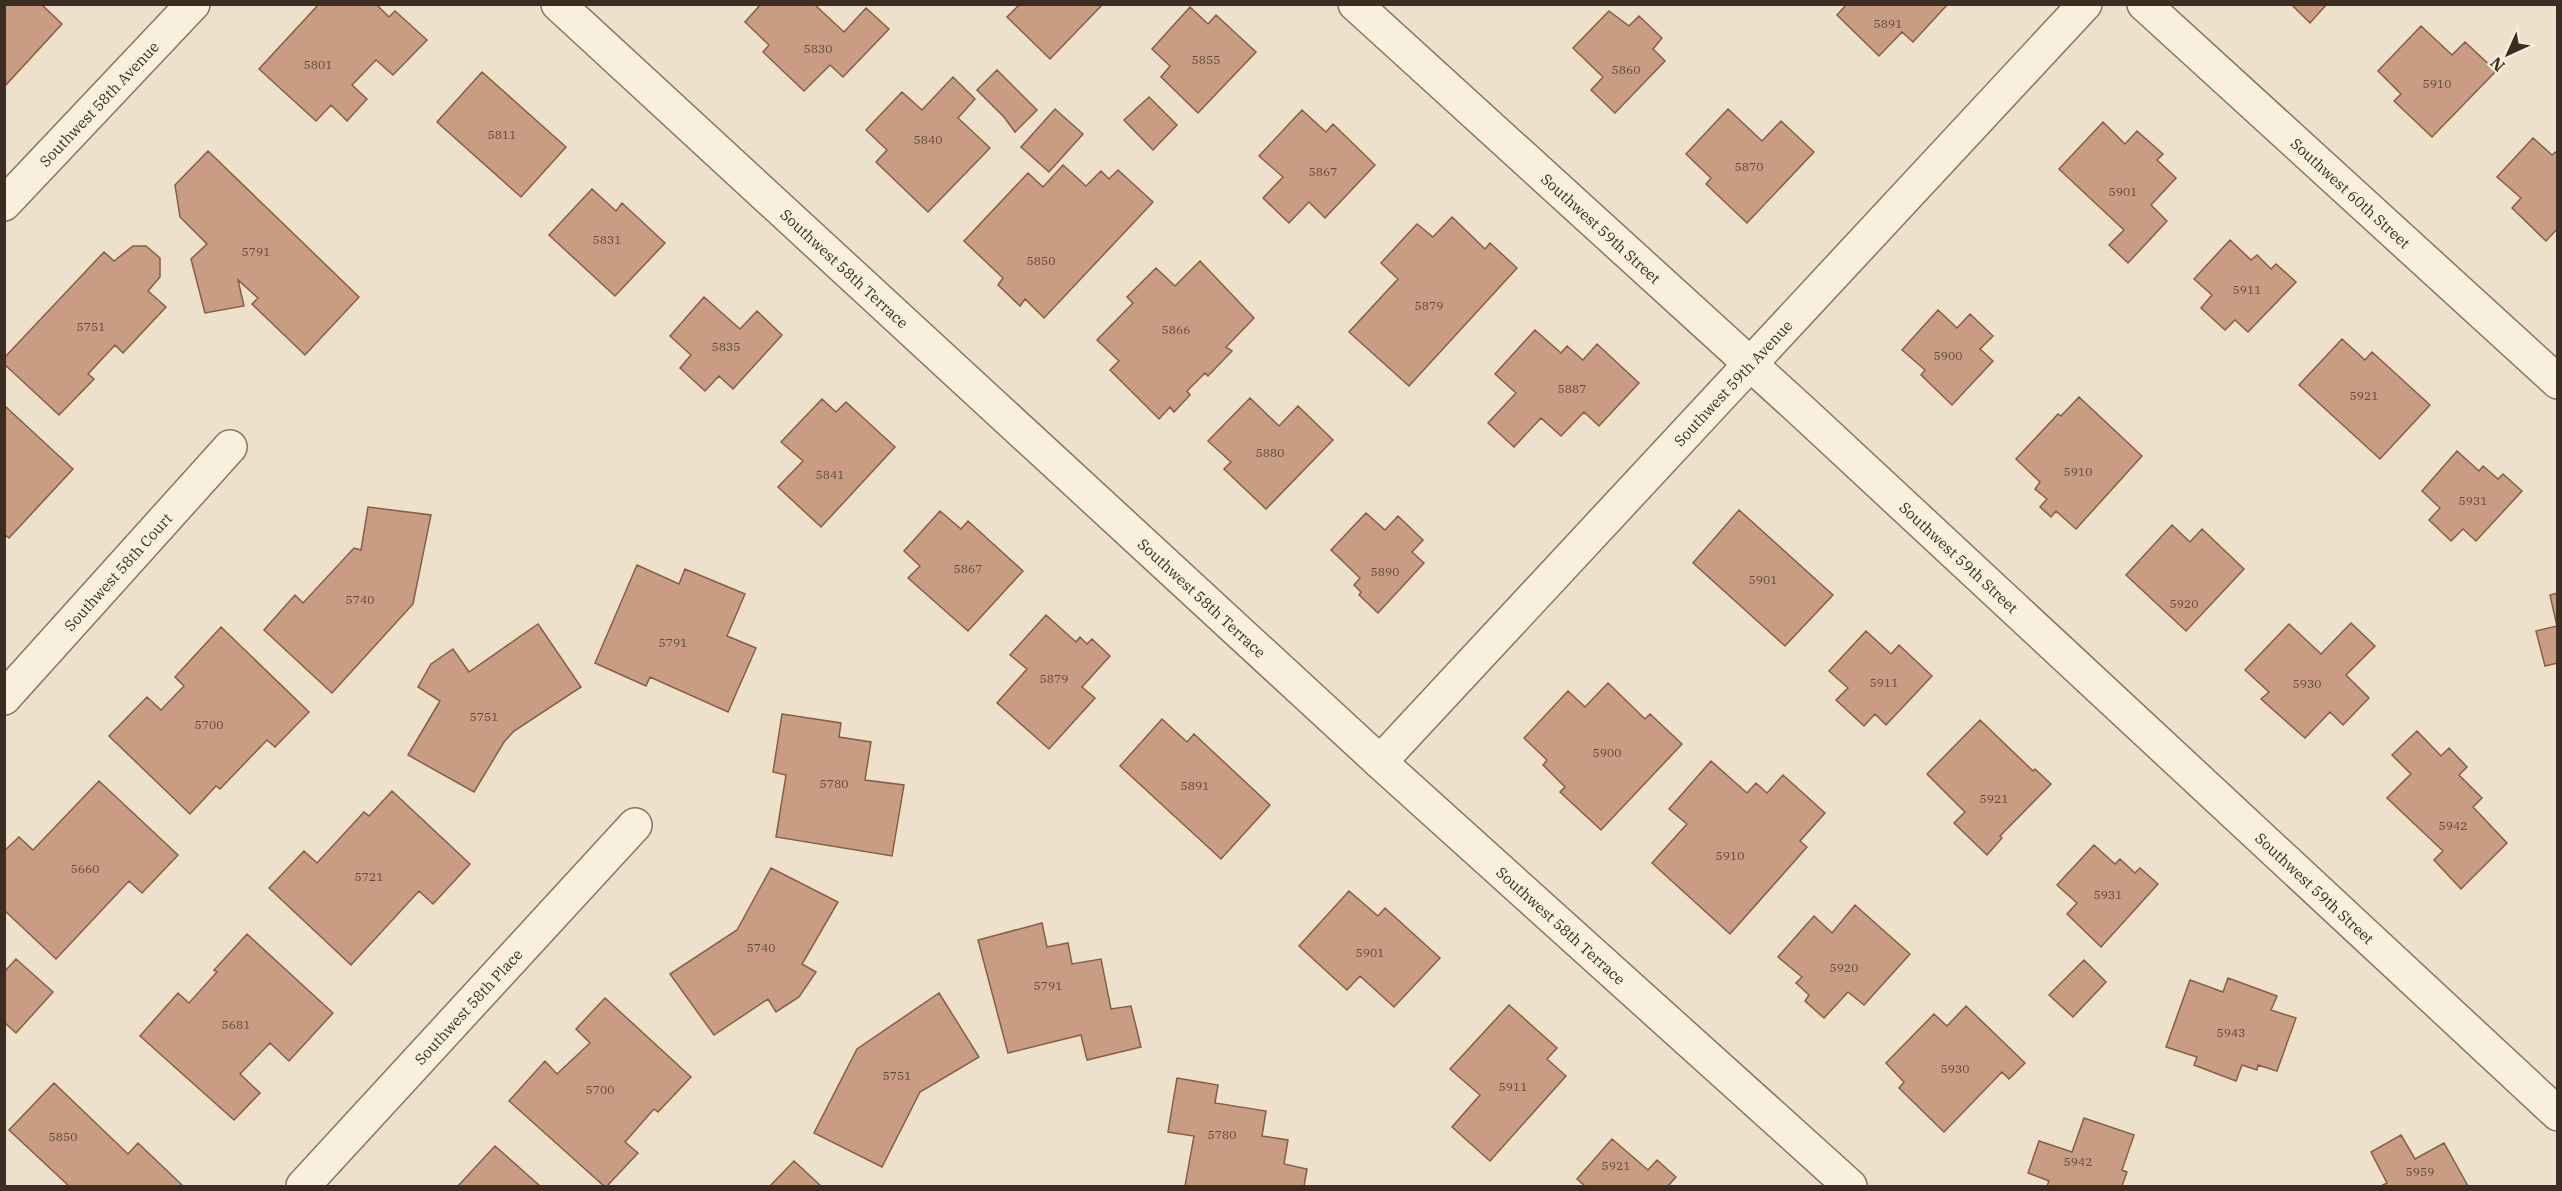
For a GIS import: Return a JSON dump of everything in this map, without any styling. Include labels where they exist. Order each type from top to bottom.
[{"type":"street","name":"Southwest 58th Avenue","points":[[4,204],[193,4]]},
{"type":"street","name":"Southwest 58th Terrace","points":[[558,4],[1380,762],[1850,1186]]},
{"type":"street","name":"Southwest 59th Street","points":[[1355,4],[1751,364],[2558,1114]]},
{"type":"street","name":"Southwest 59th Avenue","points":[[1380,762],[2085,4]]},
{"type":"street","name":"Southwest 60th Street","points":[[2144,4],[2558,382]]},
{"type":"street","name":"Southwest 58th Court","points":[[4,698],[230,447]]},
{"type":"street","name":"Southwest 58th Place","points":[[303,1186],[635,825]]},
{"type":"building","points":[[4,4],[41,4],[62,24],[4,87]]},
{"type":"building","points":[[319,4],[376,4],[389,17],[395,11],[427,40],[393,75],[376,60],[352,85],[367,99],[347,121],[331,105],[316,121],[259,69]]},
{"type":"building","points":[[761,4],[814,4],[844,32],[866,8],[889,29],[843,77],[830,65],[804,91],[763,52],[769,45],[745,22]]},
{"type":"building","points":[[1020,4],[1103,4],[1050,59],[1007,17]]},
{"type":"building","points":[[1847,4],[1948,4],[1913,42],[1902,32],[1879,56],[1837,15]]},
{"type":"building","points":[[2291,4],[2327,4],[2310,23]]},
{"type":"building","points":[[1190,7],[1208,24],[1216,15],[1256,52],[1198,113],[1161,77],[1170,66],[1152,49]]},
{"type":"building","points":[[1609,11],[1629,26],[1639,16],[1662,38],[1653,49],[1665,61],[1615,113],[1591,90],[1603,77],[1573,48]]},
{"type":"building","points":[[2421,26],[2452,55],[2465,42],[2496,71],[2432,137],[2394,101],[2401,94],[2378,71]]},
{"type":"building","points":[[997,70],[1037,110],[1015,132],[1004,117],[977,90]]},
{"type":"building","points":[[482,72],[566,147],[521,197],[437,122]]},
{"type":"building","points":[[953,77],[975,99],[958,118],[990,148],[928,212],[876,162],[887,150],[866,130],[902,92],[922,110]]},
{"type":"building","points":[[1149,97],[1177,125],[1153,150],[1124,120]]},
{"type":"building","points":[[1055,109],[1083,134],[1049,172],[1021,147]]},
{"type":"building","points":[[1728,109],[1762,141],[1781,121],[1814,152],[1747,223],[1706,184],[1711,178],[1686,154]]},
{"type":"building","points":[[1302,110],[1326,132],[1333,124],[1375,165],[1325,218],[1309,202],[1289,223],[1263,198],[1283,177],[1259,156]]},
{"type":"building","points":[[2103,122],[2125,144],[2137,131],[2163,154],[2157,160],[2176,178],[2151,205],[2167,221],[2128,263],[2109,245],[2124,230],[2059,169]]},
{"type":"building","points":[[2533,138],[2552,155],[2558,150],[2558,228],[2546,241],[2512,208],[2521,198],[2497,177]]},
{"type":"building","points":[[208,151],[359,297],[305,355],[252,304],[258,298],[238,280],[244,306],[205,313],[191,259],[207,244],[180,217],[175,185]]},
{"type":"building","points":[[1063,165],[1086,186],[1101,171],[1109,179],[1118,170],[1153,202],[1044,318],[1025,299],[1020,306],[998,285],[1003,278],[964,241],[1028,173],[1043,187]]},
{"type":"building","points":[[592,189],[616,211],[622,203],[665,243],[615,296],[549,235]]},
{"type":"building","points":[[1452,217],[1485,249],[1490,243],[1517,268],[1409,386],[1349,332],[1398,279],[1381,263],[1417,224],[1433,237]]},
{"type":"building","points":[[2230,240],[2251,260],[2257,255],[2271,269],[2276,264],[2296,282],[2248,332],[2235,320],[2225,330],[2201,308],[2212,295],[2194,279]]},
{"type":"building","points":[[133,246],[146,246],[160,258],[160,277],[148,291],[166,307],[123,353],[115,345],[88,374],[94,379],[59,415],[4,364],[4,358],[104,252],[114,261]]},
{"type":"building","points":[[1200,261],[1254,318],[1226,347],[1232,351],[1208,376],[1205,373],[1187,391],[1190,395],[1174,412],[1170,407],[1159,419],[1110,370],[1119,361],[1097,340],[1133,303],[1127,297],[1156,268],[1175,286]]},
{"type":"building","points":[[704,297],[740,329],[757,311],[782,335],[733,389],[719,376],[705,391],[680,368],[691,355],[670,336]]},
{"type":"building","points":[[1938,310],[1957,328],[1970,314],[1993,336],[1980,349],[1993,361],[1952,405],[1921,375],[1925,370],[1902,350]]},
{"type":"building","points":[[1535,330],[1561,353],[1567,346],[1583,360],[1597,344],[1639,383],[1599,426],[1584,412],[1561,436],[1541,418],[1514,447],[1488,423],[1516,393],[1495,374]]},
{"type":"building","points":[[2342,339],[2365,360],[2372,352],[2430,405],[2380,459],[2299,385]]},
{"type":"building","points":[[2079,397],[2142,456],[2076,529],[2056,511],[2051,517],[2040,507],[2047,499],[2035,489],[2040,482],[2016,459],[2058,414],[2061,416]]},
{"type":"building","points":[[1250,398],[1279,426],[1298,406],[1333,440],[1266,509],[1224,469],[1231,462],[1208,441]]},
{"type":"building","points":[[822,399],[836,412],[846,402],[895,447],[821,527],[778,487],[803,461],[781,442]]},
{"type":"building","points":[[6,407],[73,469],[9,538],[4,534],[4,409]]},
{"type":"building","points":[[2457,451],[2479,471],[2483,466],[2498,479],[2503,474],[2522,491],[2476,541],[2463,529],[2451,541],[2429,520],[2440,508],[2422,491]]},
{"type":"building","points":[[368,507],[431,515],[413,604],[332,693],[264,630],[295,595],[303,603],[354,548],[361,550]]},
{"type":"building","points":[[1739,510],[1833,595],[1785,646],[1693,563]]},
{"type":"building","points":[[940,511],[961,529],[968,521],[1023,571],[968,631],[908,578],[920,566],[904,551]]},
{"type":"building","points":[[1366,513],[1385,530],[1398,516],[1423,540],[1412,552],[1424,563],[1378,613],[1359,595],[1361,592],[1354,585],[1360,578],[1331,550]]},
{"type":"building","points":[[2172,525],[2190,542],[2202,529],[2244,569],[2186,631],[2126,575]]},
{"type":"building","points":[[637,565],[679,584],[685,569],[745,594],[727,636],[756,648],[728,712],[650,677],[646,686],[595,663]]},
{"type":"building","points":[[2558,593],[2558,663],[2545,666],[2536,631],[2557,626],[2550,595]]},
{"type":"building","points":[[1046,615],[1076,642],[1080,637],[1087,644],[1092,639],[1110,656],[1082,687],[1095,698],[1049,749],[997,703],[1027,669],[1010,655]]},
{"type":"building","points":[[2351,623],[2375,646],[2346,675],[2369,698],[2343,725],[2330,712],[2305,738],[2261,699],[2269,692],[2245,670],[2289,624],[2321,654]]},
{"type":"building","points":[[538,624],[581,687],[514,731],[504,742],[474,792],[408,755],[440,701],[418,687],[431,664],[453,649],[469,672]]},
{"type":"building","points":[[221,627],[309,712],[275,747],[267,740],[220,789],[216,786],[190,814],[109,736],[147,697],[161,710],[184,686],[175,677]]},
{"type":"building","points":[[1866,631],[1891,654],[1899,645],[1932,676],[1886,725],[1875,714],[1864,726],[1836,700],[1848,688],[1829,671]]},
{"type":"building","points":[[1608,683],[1645,719],[1650,714],[1682,744],[1601,830],[1560,792],[1565,787],[1543,765],[1547,760],[1524,738],[1568,691],[1585,707]]},
{"type":"building","points":[[782,714],[841,723],[839,737],[871,742],[865,780],[904,785],[892,856],[776,837],[786,775],[773,772]]},
{"type":"building","points":[[1162,719],[1187,742],[1194,734],[1270,805],[1221,859],[1120,766]]},
{"type":"building","points":[[1980,720],[2033,771],[2035,769],[2051,784],[2000,836],[2002,838],[1987,855],[1954,823],[1965,812],[1927,774]]},
{"type":"building","points":[[2417,731],[2441,756],[2449,748],[2467,767],[2459,775],[2482,798],[2473,807],[2507,843],[2461,889],[2434,860],[2443,851],[2387,798],[2411,774],[2392,755]]},
{"type":"building","points":[[1711,761],[1747,793],[1756,783],[1767,793],[1783,775],[1825,813],[1800,841],[1807,847],[1730,934],[1652,863],[1687,824],[1669,809]]},
{"type":"building","points":[[99,781],[178,855],[142,893],[129,881],[56,959],[4,910],[4,851],[19,837],[33,850]]},
{"type":"building","points":[[392,791],[470,864],[433,904],[419,891],[351,965],[269,888],[304,851],[317,863],[364,812],[369,816]]},
{"type":"building","points":[[2094,845],[2115,864],[2120,859],[2135,873],[2140,868],[2158,884],[2101,947],[2067,914],[2077,903],[2057,885]]},
{"type":"building","points":[[771,868],[838,902],[802,964],[816,972],[799,997],[776,1012],[768,999],[714,1035],[670,974],[737,930]]},
{"type":"building","points":[[1349,891],[1378,916],[1385,908],[1440,958],[1394,1007],[1360,976],[1347,990],[1299,946]]},
{"type":"building","points":[[1855,905],[1910,954],[1864,1005],[1848,992],[1824,1018],[1805,1001],[1809,995],[1796,983],[1802,977],[1778,957],[1814,916],[1832,933]]},
{"type":"building","points":[[1042,923],[1047,947],[1068,943],[1072,964],[1101,959],[1111,1009],[1131,1006],[1141,1047],[1087,1060],[1081,1035],[1008,1053],[978,940]]},
{"type":"building","points":[[247,934],[333,1013],[289,1061],[270,1043],[240,1074],[260,1093],[234,1120],[140,1036],[178,993],[189,1003],[217,972],[214,970]]},
{"type":"building","points":[[16,959],[53,992],[16,1033],[4,1022],[4,972]]},
{"type":"building","points":[[2084,960],[2106,982],[2073,1017],[2049,995]]},
{"type":"building","points":[[2228,978],[2277,996],[2271,1010],[2296,1018],[2277,1071],[2258,1065],[2257,1070],[2242,1065],[2236,1081],[2194,1065],[2197,1057],[2166,1047],[2190,980],[2223,992]]},
{"type":"building","points":[[939,993],[979,1057],[920,1092],[882,1167],[814,1133],[857,1049]]},
{"type":"building","points":[[605,998],[691,1077],[658,1112],[654,1109],[625,1142],[638,1153],[607,1186],[604,1186],[509,1101],[545,1061],[557,1074],[590,1043],[576,1029]]},
{"type":"building","points":[[1509,1005],[1557,1048],[1547,1059],[1566,1076],[1490,1161],[1452,1127],[1480,1095],[1450,1069]]},
{"type":"building","points":[[1966,1006],[2025,1063],[2009,1079],[2002,1072],[1944,1132],[1899,1088],[1904,1082],[1886,1063],[1934,1014],[1947,1026]]},
{"type":"building","points":[[1177,1078],[1218,1085],[1215,1103],[1266,1111],[1262,1136],[1288,1140],[1284,1164],[1307,1169],[1304,1186],[1185,1186],[1194,1136],[1168,1132]]},
{"type":"building","points":[[54,1083],[128,1154],[138,1143],[183,1186],[69,1186],[9,1130]]},
{"type":"building","points":[[2084,1118],[2134,1135],[2122,1170],[2127,1172],[2122,1186],[2047,1186],[2049,1181],[2028,1173],[2039,1141],[2072,1152]]},
{"type":"building","points":[[2401,1135],[2415,1159],[2444,1143],[2468,1186],[2381,1186],[2387,1183],[2371,1152]]},
{"type":"building","points":[[1612,1139],[1648,1170],[1657,1160],[1676,1177],[1668,1186],[1585,1186],[1577,1179]]},
{"type":"building","points":[[495,1146],[540,1186],[458,1186]]},
{"type":"building","points":[[794,1161],[821,1186],[770,1186]]}]
